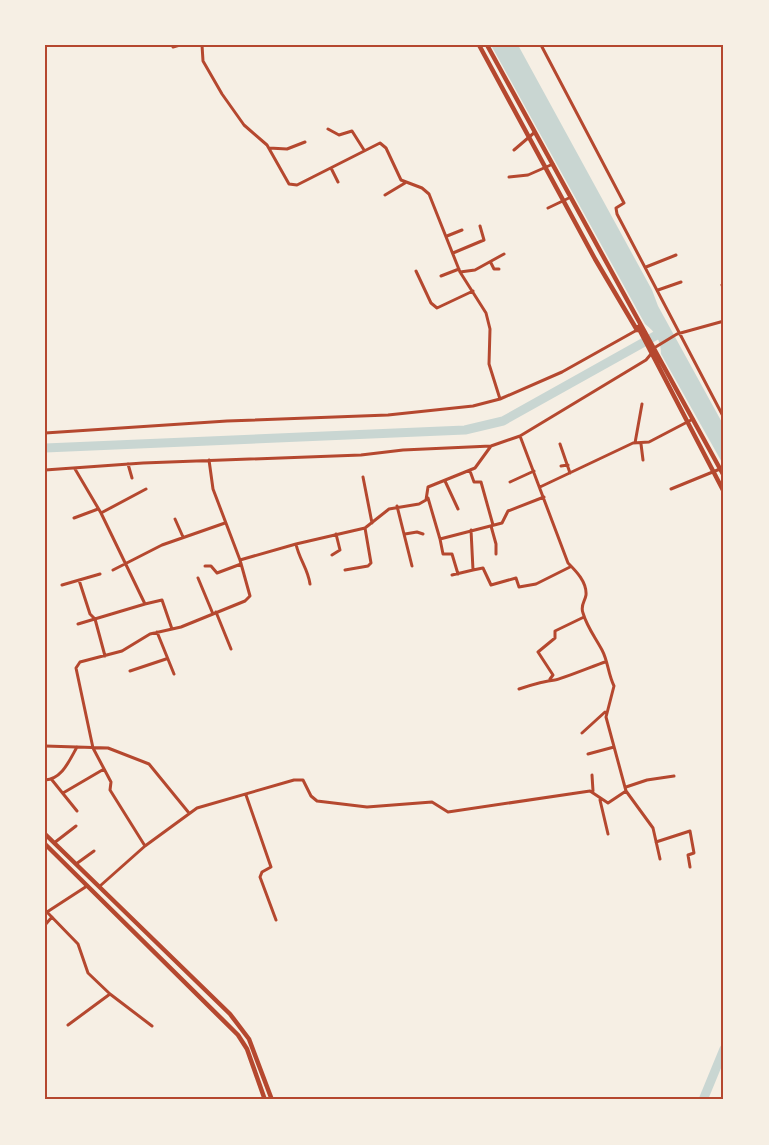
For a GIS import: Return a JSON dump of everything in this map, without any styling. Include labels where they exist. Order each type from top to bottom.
[{"type":"main road","points":[[479,45],[618,301],[652,350],[724,476]]},
{"type":"main road","points":[[487,45],[642,325],[652,350],[724,492]]},
{"type":"main road","points":[[618,301],[625,297]]},
{"type":"main road","points":[[638,332],[642,325]]},
{"type":"main road","points":[[45,834],[184,966],[240,1026],[255,1051],[272,1100]]},
{"type":"main road","points":[[45,844],[238,1035],[247,1049],[265,1100]]},
{"type":"main road","points":[[94,891],[100,886]]},
{"type":"street","points":[[173,47],[180,45]]},
{"type":"street","points":[[202,45],[203,61],[222,94],[244,125],[269,148],[286,180],[292,185],[377,144],[384,146],[399,177],[405,183],[422,188],[429,194],[459,271],[473,291],[488,320],[489,364],[500,399]]},
{"type":"street","points":[[541,45],[624,203],[616,208],[617,214],[682,334],[724,418]]},
{"type":"street","points":[[328,129],[339,135],[352,131],[364,150]]},
{"type":"street","points":[[514,150],[535,132]]},
{"type":"street","points":[[269,148],[287,149],[305,142]]},
{"type":"street","points":[[509,177],[523,177],[553,164]]},
{"type":"street","points":[[331,168],[338,182]]},
{"type":"street","points":[[385,195],[405,183]]},
{"type":"street","points":[[548,208],[571,197]]},
{"type":"street","points":[[453,253],[484,240],[480,226]]},
{"type":"street","points":[[447,236],[462,230]]},
{"type":"street","points":[[441,276],[490,263],[504,254]]},
{"type":"street","points":[[645,267],[676,255]]},
{"type":"street","points":[[490,263],[494,269],[499,269]]},
{"type":"street","points":[[416,272],[431,303],[437,308],[473,291]]},
{"type":"street","points":[[658,290],[681,282]]},
{"type":"street","points":[[722,285],[724,290]]},
{"type":"street","points":[[45,470],[209,460],[361,455],[490,446],[520,436],[677,334],[724,321]]},
{"type":"street","points":[[45,434],[227,421],[388,415],[466,407],[500,399],[577,364],[638,332]]},
{"type":"street","points":[[635,443],[642,404]]},
{"type":"street","points":[[540,487],[693,419]]},
{"type":"street","points":[[520,436],[571,566],[579,572],[585,591],[581,607],[584,617],[592,638],[603,652],[615,689],[607,711],[582,733]]},
{"type":"street","points":[[560,444],[570,473]]},
{"type":"street","points":[[641,444],[643,460]]},
{"type":"street","points":[[458,574],[452,554],[443,554],[427,497],[428,487],[470,471],[479,465],[490,446]]},
{"type":"street","points":[[145,846],[114,796],[93,748],[76,668],[83,661],[122,651],[146,635],[172,629],[214,614],[245,601],[249,596],[240,562],[213,489],[209,460]]},
{"type":"street","points":[[128,464],[132,478]]},
{"type":"street","points":[[561,466],[567,465]]},
{"type":"street","points":[[75,469],[99,511],[145,604]]},
{"type":"street","points":[[671,489],[720,469]]},
{"type":"street","points":[[470,471],[474,482],[481,482],[496,543],[496,554]]},
{"type":"street","points":[[510,482],[534,471]]},
{"type":"street","points":[[363,477],[372,523]]},
{"type":"street","points":[[445,481],[458,509]]},
{"type":"street","points":[[74,518],[99,511],[146,489]]},
{"type":"street","points":[[205,566],[212,566],[217,573],[240,562],[296,544],[365,528],[385,510],[397,506],[419,504],[427,497]]},
{"type":"street","points":[[440,539],[504,522],[508,512],[544,497]]},
{"type":"street","points":[[397,506],[412,566]]},
{"type":"street","points":[[175,519],[183,537]]},
{"type":"street","points":[[113,570],[183,537],[225,523]]},
{"type":"street","points":[[345,570],[368,566],[371,563],[365,528]]},
{"type":"street","points":[[471,530],[473,570]]},
{"type":"street","points":[[405,534],[417,532],[423,534]]},
{"type":"street","points":[[332,555],[340,550],[336,534]]},
{"type":"street","points":[[296,544],[300,562],[308,572],[310,584]]},
{"type":"street","points":[[452,575],[483,568],[491,585],[516,578],[519,587],[536,584],[571,566]]},
{"type":"street","points":[[62,585],[100,574]]},
{"type":"street","points":[[198,578],[231,649]]},
{"type":"street","points":[[79,580],[90,614],[95,619],[105,656]]},
{"type":"street","points":[[78,624],[162,600],[172,629]]},
{"type":"street","points":[[550,679],[553,675],[538,652],[555,638],[555,631],[584,617]]},
{"type":"street","points":[[157,632],[174,674]]},
{"type":"street","points":[[130,671],[166,659]]},
{"type":"street","points":[[519,689],[550,679],[557,680],[605,662]]},
{"type":"street","points":[[607,711],[626,789],[648,819],[657,842],[660,859]]},
{"type":"street","points":[[45,746],[108,748],[149,764],[189,813]]},
{"type":"street","points":[[45,780],[59,775],[77,747]]},
{"type":"street","points":[[588,754],[614,747]]},
{"type":"street","points":[[63,793],[104,769]]},
{"type":"street","points":[[592,775],[593,791],[608,803],[626,789],[647,780],[674,776]]},
{"type":"street","points":[[52,779],[77,811]]},
{"type":"street","points":[[100,886],[145,846],[189,813],[208,804],[301,779],[317,801],[367,807],[432,802],[448,812],[593,791]]},
{"type":"street","points":[[246,795],[271,867],[262,872],[260,877],[276,920]]},
{"type":"street","points":[[599,798],[608,834]]},
{"type":"street","points":[[54,843],[76,826]]},
{"type":"street","points":[[657,842],[690,831],[694,853],[688,855],[690,867]]},
{"type":"street","points":[[76,864],[94,851]]},
{"type":"street","points":[[88,885],[46,911],[78,944],[88,973],[110,994],[152,1026]]},
{"type":"street","points":[[45,925],[52,917]]},
{"type":"street","points":[[68,1024],[110,994]]},
{"type":"shaded area","points":[[491,45],[518,45],[724,426],[724,466],[661,354],[657,337],[645,324]]},
{"type":"waterway","points":[[45,448],[465,430],[503,421],[664,331]]},
{"type":"waterway","points":[[703,1100],[724,1049]]}]
